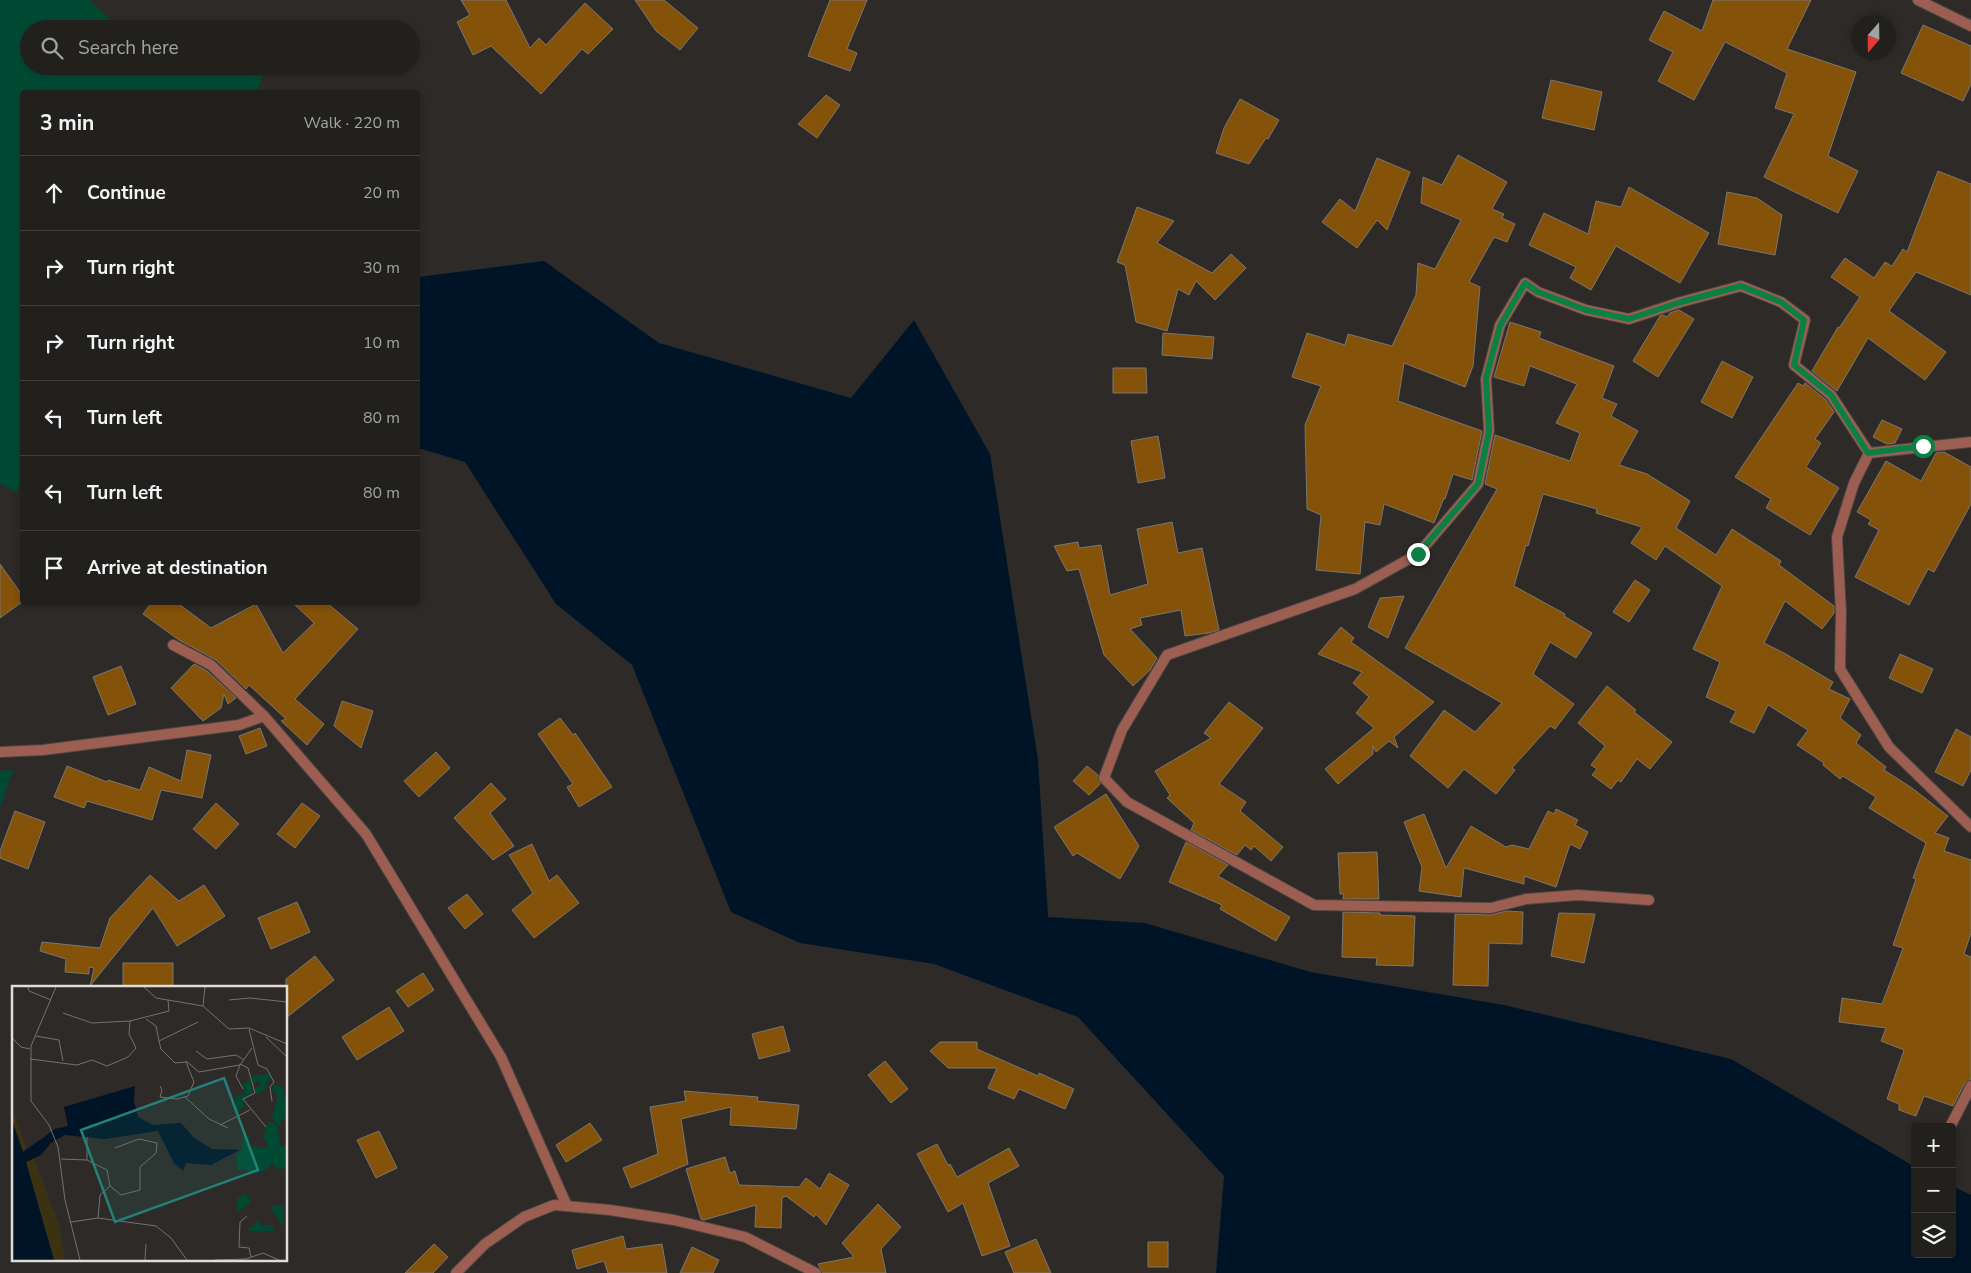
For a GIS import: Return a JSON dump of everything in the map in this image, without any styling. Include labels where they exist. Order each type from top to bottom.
[{"type":"street","points":[[1918,0],[1971,26]]},
{"type":"street","points":[[1649,900],[1578,895],[1526,900],[1491,908],[1314,904],[1153,818],[1127,802],[1104,778],[1122,730],[1167,655],[1355,589],[1418,554],[1478,484],[1489,431],[1486,378],[1500,326],[1525,283],[1538,292],[1586,310],[1629,319],[1681,302],[1741,286],[1781,302],[1804,320],[1794,365],[1831,395],[1868,453]]},
{"type":"street","points":[[1868,453],[1971,442]]},
{"type":"street","points":[[1868,453],[1854,483],[1838,536],[1841,613],[1840,669],[1888,747],[1971,827]]},
{"type":"street","points":[[173,645],[211,665],[264,716],[366,834],[501,1057],[567,1206]]},
{"type":"street","points":[[0,752],[43,750],[239,725],[264,716]]},
{"type":"street","points":[[1952,1123],[1971,1086]]},
{"type":"street","points":[[456,1273],[485,1244],[524,1217],[554,1205],[610,1210],[674,1220],[745,1238],[816,1273]]},
{"type":"green space","points":[[0,0],[89,0],[110,20],[20,20],[20,75],[263,76],[258,90],[20,90],[20,484],[16,493],[0,483]]},
{"type":"green space","points":[[13,770],[0,809],[0,771]]},
{"type":"water","points":[[544,261],[659,343],[851,398],[914,320],[990,454],[1038,760],[1048,917],[1145,923],[1310,972],[1504,1005],[1731,1059],[1911,1165],[1911,1258],[1956,1258],[1956,1188],[1971,1195],[1971,1273],[1216,1273],[1224,1176],[1078,1017],[934,964],[800,943],[731,912],[632,665],[556,604],[465,462],[420,449],[420,277]]},
{"type":"building","points":[[461,0],[506,0],[530,48],[539,38],[546,45],[585,3],[613,29],[588,54],[582,49],[541,94],[491,46],[473,55],[457,22],[470,15]]},
{"type":"building","points":[[635,0],[664,0],[698,28],[680,50],[656,31]]},
{"type":"building","points":[[830,0],[867,0],[847,49],[857,53],[850,71],[808,56]]},
{"type":"building","points":[[1713,0],[1811,0],[1787,49],[1856,72],[1828,156],[1858,171],[1838,213],[1764,177],[1794,114],[1775,108],[1787,73],[1725,42],[1694,100],[1658,81],[1673,52],[1649,40],[1664,11],[1702,31]]},
{"type":"building","points":[[1923,25],[1971,46],[1971,84],[1963,101],[1901,73]]},
{"type":"building","points":[[1551,80],[1602,92],[1594,130],[1542,118]]},
{"type":"building","points":[[826,95],[840,105],[817,138],[798,124]]},
{"type":"building","points":[[1240,99],[1279,120],[1268,139],[1266,138],[1249,164],[1216,153],[1224,128]]},
{"type":"building","points":[[1458,155],[1507,182],[1492,209],[1504,214],[1502,218],[1515,224],[1507,242],[1494,237],[1469,282],[1480,287],[1473,366],[1465,387],[1404,363],[1398,401],[1482,431],[1472,480],[1453,474],[1445,499],[1434,523],[1384,504],[1380,525],[1365,522],[1360,574],[1316,570],[1321,515],[1307,509],[1305,425],[1321,386],[1292,377],[1307,333],[1345,345],[1348,334],[1392,346],[1416,295],[1418,263],[1435,269],[1461,220],[1421,203],[1423,177],[1442,185]]},
{"type":"building","points":[[1377,158],[1410,172],[1387,230],[1377,220],[1357,248],[1322,222],[1340,199],[1355,211]]},
{"type":"building","points":[[1938,171],[1971,184],[1971,295],[1916,272],[1889,311],[1946,352],[1925,380],[1868,338],[1837,391],[1812,371],[1838,327],[1860,297],[1831,277],[1845,258],[1874,278],[1885,262],[1892,266],[1903,249],[1907,252]]},
{"type":"building","points":[[1629,187],[1709,233],[1680,283],[1616,246],[1591,290],[1570,278],[1576,267],[1529,245],[1544,213],[1588,234],[1596,201],[1621,207]]},
{"type":"building","points":[[1727,192],[1757,198],[1782,215],[1775,255],[1718,244]]},
{"type":"building","points":[[1137,207],[1174,221],[1157,243],[1212,273],[1231,254],[1246,268],[1215,300],[1196,281],[1189,295],[1178,289],[1167,331],[1136,322],[1125,265],[1117,262]]},
{"type":"building","points":[[1679,310],[1694,319],[1658,377],[1633,361],[1660,316],[1667,317],[1670,313]]},
{"type":"building","points":[[1510,322],[1541,332],[1539,338],[1614,366],[1602,398],[1617,404],[1611,416],[1638,431],[1619,465],[1647,474],[1690,501],[1676,528],[1716,555],[1732,529],[1781,561],[1779,565],[1834,606],[1834,613],[1822,629],[1785,601],[1764,643],[1833,682],[1829,689],[1850,699],[1840,718],[1861,735],[1856,743],[1886,767],[1884,770],[1912,788],[1948,816],[1935,833],[1949,838],[1944,851],[1971,860],[1971,933],[1964,954],[1971,957],[1971,1079],[1965,1083],[1953,1106],[1924,1096],[1916,1116],[1899,1110],[1899,1104],[1887,1099],[1904,1050],[1881,1041],[1886,1028],[1839,1022],[1842,998],[1882,1004],[1903,948],[1893,945],[1916,879],[1913,878],[1926,843],[1869,808],[1876,797],[1843,776],[1840,779],[1823,765],[1824,763],[1797,745],[1808,730],[1768,705],[1754,733],[1730,722],[1736,711],[1706,697],[1720,662],[1693,649],[1722,586],[1665,546],[1656,560],[1631,543],[1642,527],[1596,513],[1597,509],[1543,494],[1514,586],[1565,614],[1564,616],[1592,633],[1576,658],[1550,642],[1533,674],[1574,704],[1555,729],[1550,726],[1512,768],[1515,770],[1496,794],[1464,769],[1448,788],[1410,756],[1444,710],[1475,732],[1502,703],[1405,648],[1497,489],[1485,484],[1495,435],[1570,461],[1580,433],[1556,423],[1577,384],[1530,366],[1524,386],[1494,377]]},
{"type":"building","points":[[1163,333],[1214,337],[1212,359],[1162,355]]},
{"type":"building","points":[[1722,361],[1753,377],[1732,418],[1701,402]]},
{"type":"building","points":[[1113,368],[1146,368],[1147,393],[1113,393]]},
{"type":"building","points":[[1798,383],[1803,386],[1805,383],[1826,400],[1834,412],[1815,439],[1821,443],[1806,467],[1839,488],[1810,535],[1766,508],[1771,499],[1735,477]]},
{"type":"building","points":[[1882,420],[1902,429],[1895,443],[1887,444],[1873,437]]},
{"type":"building","points":[[1158,436],[1165,478],[1138,483],[1131,441]]},
{"type":"building","points":[[1944,452],[1971,467],[1971,504],[1934,572],[1928,569],[1909,605],[1855,577],[1879,530],[1868,524],[1871,520],[1857,512],[1886,461],[1921,481],[1936,453]]},
{"type":"building","points":[[1172,522],[1178,553],[1202,548],[1219,630],[1185,636],[1181,610],[1140,618],[1142,625],[1130,629],[1157,658],[1150,670],[1133,686],[1104,655],[1079,569],[1067,571],[1054,546],[1078,542],[1079,548],[1101,545],[1110,595],[1148,584],[1137,529]]},
{"type":"building","points":[[0,564],[20,592],[20,603],[0,618]]},
{"type":"building","points":[[1635,580],[1650,590],[1629,622],[1613,612]]},
{"type":"building","points":[[1404,596],[1388,638],[1368,627],[1380,598]]},
{"type":"building","points":[[150,605],[180,605],[211,628],[257,605],[283,653],[314,623],[295,605],[330,605],[358,629],[295,699],[324,724],[307,745],[281,721],[286,719],[249,685],[246,689],[216,660],[179,640],[143,614]]},
{"type":"building","points":[[1341,627],[1354,638],[1351,642],[1434,702],[1394,737],[1398,748],[1389,741],[1376,752],[1373,745],[1373,754],[1338,784],[1325,769],[1374,728],[1356,713],[1369,697],[1353,683],[1362,672],[1318,654]]},
{"type":"building","points":[[1900,654],[1933,669],[1922,693],[1889,678]]},
{"type":"building","points":[[194,664],[207,671],[236,698],[228,704],[224,694],[221,708],[203,721],[171,688]]},
{"type":"building","points":[[121,666],[136,704],[108,715],[93,677]]},
{"type":"building","points":[[1607,686],[1636,710],[1634,712],[1672,742],[1650,769],[1637,759],[1621,782],[1618,780],[1611,789],[1592,775],[1597,769],[1591,765],[1605,746],[1578,723]]},
{"type":"building","points":[[342,701],[373,711],[361,748],[334,726]]},
{"type":"building","points":[[1229,702],[1263,728],[1219,784],[1246,802],[1240,811],[1283,847],[1271,861],[1254,846],[1251,850],[1245,845],[1237,855],[1191,830],[1194,823],[1167,798],[1170,795],[1155,771],[1211,738],[1204,733]]},
{"type":"building","points":[[560,718],[573,735],[575,733],[612,787],[579,807],[567,787],[573,784],[538,734]]},
{"type":"building","points":[[260,728],[267,746],[246,754],[239,736]]},
{"type":"building","points":[[1956,729],[1971,737],[1971,770],[1963,786],[1935,772]]},
{"type":"building","points":[[187,750],[211,755],[202,798],[161,790],[152,820],[87,801],[84,808],[54,797],[67,766],[107,782],[108,780],[140,790],[149,767],[181,781]]},
{"type":"building","points":[[436,752],[450,768],[419,797],[404,781]]},
{"type":"building","points":[[1087,766],[1098,775],[1100,784],[1089,795],[1073,781]]},
{"type":"building","points":[[491,783],[506,799],[490,813],[514,846],[493,860],[454,818]]},
{"type":"building","points":[[1106,794],[1139,846],[1120,879],[1077,853],[1073,856],[1054,827]]},
{"type":"building","points":[[216,803],[239,824],[216,849],[193,829]]},
{"type":"building","points":[[302,803],[320,816],[295,848],[277,834]]},
{"type":"building","points":[[1556,809],[1578,820],[1575,825],[1588,832],[1580,849],[1570,844],[1556,887],[1524,876],[1524,884],[1464,868],[1461,897],[1419,891],[1422,867],[1404,822],[1424,814],[1446,868],[1471,826],[1506,847],[1512,845],[1529,849],[1548,811],[1554,814]]},
{"type":"building","points":[[15,811],[45,822],[28,869],[0,858],[0,851]]},
{"type":"building","points":[[1186,842],[1228,865],[1218,876],[1290,917],[1276,941],[1220,909],[1222,905],[1169,882]]},
{"type":"building","points":[[532,844],[549,881],[557,875],[579,903],[534,938],[512,910],[533,893],[509,855]]},
{"type":"building","points":[[1377,852],[1379,899],[1343,899],[1344,894],[1340,894],[1338,853]]},
{"type":"building","points":[[150,875],[179,901],[204,885],[225,916],[177,946],[153,908],[90,986],[94,968],[89,967],[89,974],[65,972],[66,959],[40,951],[42,942],[100,948],[110,918]]},
{"type":"building","points":[[467,894],[483,914],[465,929],[448,908]]},
{"type":"building","points":[[297,902],[310,932],[271,949],[258,918]]},
{"type":"building","points":[[1506,911],[1523,912],[1522,944],[1489,943],[1488,986],[1453,985],[1455,914],[1491,915]]},
{"type":"building","points":[[1343,912],[1415,916],[1413,966],[1376,965],[1377,958],[1342,957]]},
{"type":"building","points":[[1559,913],[1595,914],[1584,963],[1551,956]]},
{"type":"building","points":[[315,956],[334,980],[288,1016],[288,986],[286,986],[286,979]]},
{"type":"building","points":[[123,963],[173,963],[173,986],[123,986]]},
{"type":"building","points":[[423,973],[434,990],[408,1007],[396,991]]},
{"type":"building","points":[[389,1007],[404,1031],[357,1060],[342,1037]]},
{"type":"building","points":[[783,1026],[790,1051],[759,1059],[752,1034]]},
{"type":"building","points":[[940,1042],[977,1042],[977,1049],[1038,1076],[1039,1073],[1074,1089],[1065,1109],[1019,1089],[1014,1099],[988,1088],[997,1068],[948,1068],[930,1051]]},
{"type":"building","points":[[885,1061],[908,1089],[891,1103],[868,1075]]},
{"type":"building","points":[[684,1091],[758,1097],[757,1101],[799,1105],[796,1129],[730,1125],[731,1107],[681,1119],[688,1164],[631,1188],[623,1168],[658,1154],[650,1107],[686,1101]]},
{"type":"building","points":[[590,1123],[602,1140],[566,1162],[556,1145]]},
{"type":"building","points":[[379,1131],[397,1168],[376,1178],[357,1140]]},
{"type":"building","points":[[937,1144],[957,1177],[1009,1148],[1019,1166],[988,1183],[1010,1246],[982,1256],[963,1203],[948,1212],[917,1154]]},
{"type":"building","points":[[725,1157],[730,1173],[735,1171],[739,1185],[799,1187],[806,1178],[820,1189],[829,1173],[849,1185],[826,1225],[816,1214],[814,1217],[786,1196],[782,1198],[781,1228],[755,1227],[756,1205],[704,1220],[701,1219],[686,1169]]},
{"type":"building","points":[[878,1204],[901,1227],[881,1249],[886,1273],[823,1273],[818,1264],[854,1257],[842,1243]]},
{"type":"building","points":[[623,1236],[626,1249],[662,1244],[667,1273],[608,1273],[604,1261],[577,1269],[572,1250]]},
{"type":"building","points":[[1036,1239],[1051,1273],[1014,1273],[1005,1252]]},
{"type":"building","points":[[1148,1242],[1168,1242],[1168,1267],[1148,1267]]},
{"type":"building","points":[[434,1244],[448,1257],[433,1273],[405,1273]]},
{"type":"building","points":[[692,1247],[719,1260],[713,1273],[680,1273]]},
{"type":"route","points":[[1418,554],[1478,484],[1489,431],[1486,378],[1500,326],[1525,283],[1538,292],[1586,310],[1629,319],[1681,302],[1741,286],[1781,302],[1804,320],[1794,365],[1831,395],[1868,453],[1923,446]]}]
